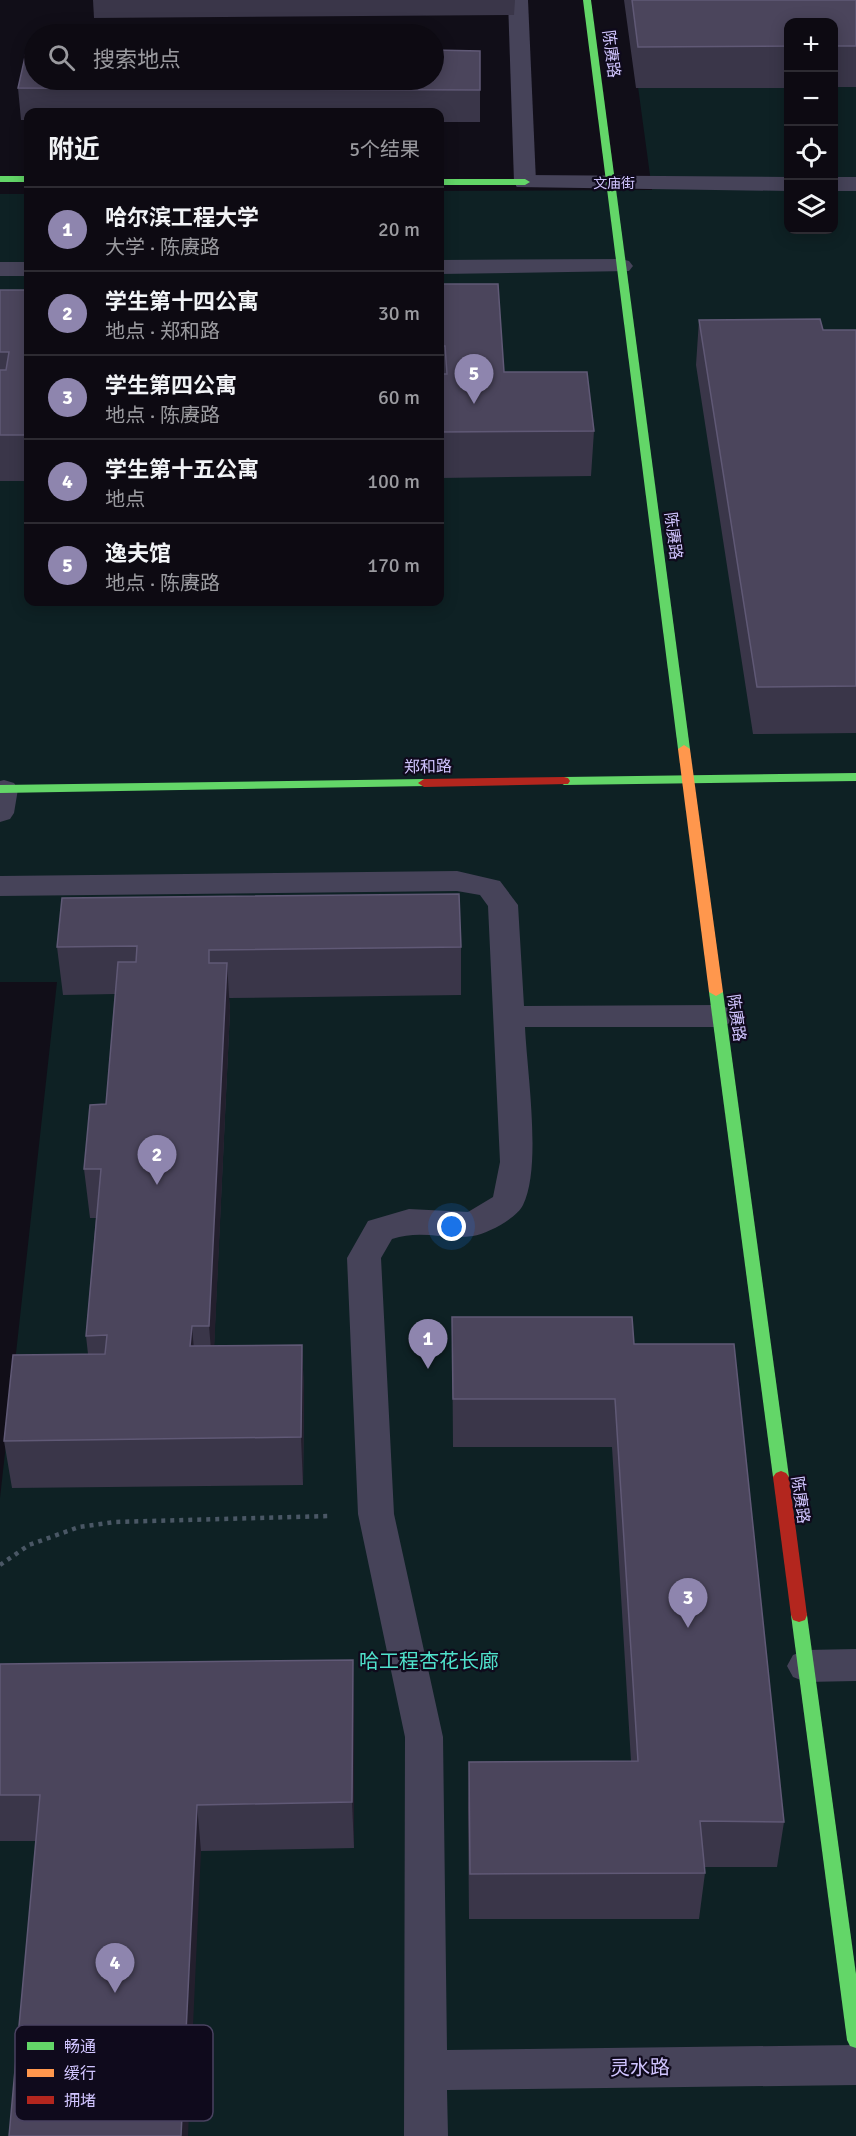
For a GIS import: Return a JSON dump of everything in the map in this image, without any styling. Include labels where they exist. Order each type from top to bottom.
[{"type":"street","name":"陈赓路","points":[[587,0],[719,1016],[856,2040]]},
{"type":"street","points":[[0,179],[24,179]]},
{"type":"street","name":"文庙街","points":[[444,182],[784,184]]},
{"type":"street","points":[[838,184],[856,184]]},
{"type":"street","points":[[444,267],[621,266]]},
{"type":"street","points":[[0,269],[24,269]]},
{"type":"street","name":"郑和路","points":[[1,797],[856,777]]},
{"type":"lane","points":[[518,0],[525,182]]},
{"type":"lane","points":[[0,886],[457,882],[490,888],[503,905],[516,1162],[508,1203],[472,1224],[409,1221],[380,1230],[364,1258],[376,1514],[424,1737],[426,2136]]},
{"type":"lane","points":[[509,1017],[719,1016]]},
{"type":"lane","points":[[806,1666],[856,1665]]},
{"type":"lane","name":"灵水路","points":[[424,2070],[856,2066]]},
{"type":"path","points":[[0,1565],[29,1545],[79,1527],[115,1522],[376,1514]]},
{"type":"green space","name":"哈工程杏花长廊","points":[[784,71],[784,234],[838,234],[838,71],[856,71],[856,2136],[0,2136],[0,1498],[57,982],[0,982],[0,194],[24,194],[24,606],[444,606],[444,191],[652,190],[636,72]]},
{"type":"building","points":[[632,0],[856,0],[856,46],[838,46],[838,18],[784,18],[784,46],[638,47]]},
{"type":"building","points":[[444,50],[480,51],[480,90],[444,90]]},
{"type":"building","points":[[24,61],[24,88],[18,88]]},
{"type":"building","points":[[444,284],[498,284],[504,372],[587,372],[594,431],[444,432],[444,374],[447,374]]},
{"type":"building","points":[[0,290],[24,290],[24,435],[0,435],[0,370],[6,370],[9,352],[0,352]]},
{"type":"building","points":[[820,319],[823,330],[856,330],[856,686],[757,687],[699,320]]},
{"type":"building","points":[[459,894],[461,947],[209,950],[209,963],[227,963],[209,1326],[192,1326],[190,1346],[302,1345],[301,1437],[4,1441],[13,1355],[105,1354],[107,1335],[86,1336],[101,1169],[84,1169],[90,1105],[106,1104],[118,962],[136,962],[137,946],[57,947],[62,898]]},
{"type":"building","points":[[452,1317],[632,1317],[634,1344],[734,1344],[784,1822],[700,1821],[705,1873],[470,1874],[469,1762],[638,1761],[615,1399],[453,1399]]},
{"type":"building","points":[[353,1660],[352,1802],[197,1805],[186,2025],[19,2025],[40,1795],[0,1795],[0,1664]]},
{"type":"building","points":[[15,2070],[15,2121],[182,2121],[181,2136],[9,2136]]},
{"type":"traffic: fast","points":[[587,0],[684,749]]},
{"type":"traffic: fast","points":[[0,179],[24,179]]},
{"type":"traffic: fast","points":[[444,182],[525,182]]},
{"type":"traffic: fast","points":[[564,781],[856,777]]},
{"type":"traffic: fast","points":[[0,789],[424,783]]},
{"type":"traffic: fast","points":[[716,992],[781,1477]]},
{"type":"traffic: fast","points":[[799,1615],[856,2040]]},
{"type":"traffic: slow","points":[[684,749],[716,992]]},
{"type":"traffic: jam","points":[[424,783],[564,781]]},
{"type":"traffic: jam","points":[[781,1477],[799,1615]]},
{"type":"place","name":"逸夫馆","points":[[474,404]]},
{"type":"place","name":"学生第十四公寓","points":[[157,1185]]},
{"type":"place","name":"哈尔滨工程大学","points":[[428,1369]]},
{"type":"place","name":"学生第四公寓","points":[[688,1628]]},
{"type":"place","name":"学生第十五公寓","points":[[115,1993]]}]
